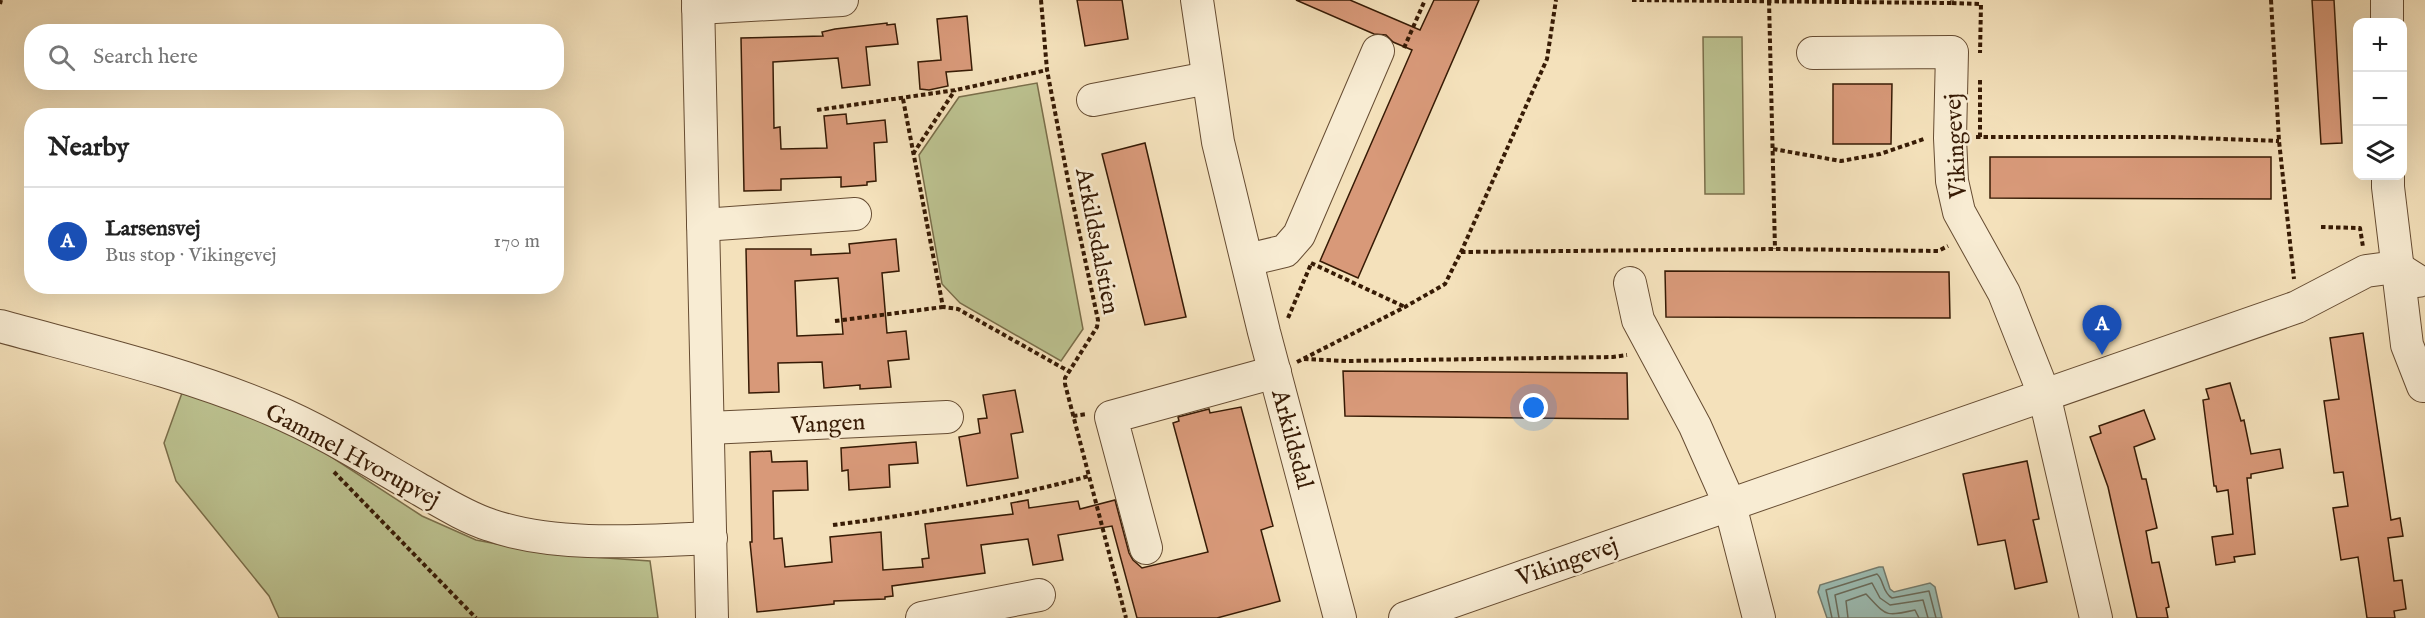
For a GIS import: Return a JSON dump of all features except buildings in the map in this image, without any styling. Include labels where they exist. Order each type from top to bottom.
[{"type":"street","points":[[712,618],[698,4],[801,4],[842,0]]},
{"type":"street","name":"Arkildsdal","points":[[1197,0],[1218,142],[1246,260],[1340,618]]},
{"type":"street","points":[[2387,0],[2387,18]]},
{"type":"street","points":[[1246,260],[1285,251],[1299,235],[1378,51]]},
{"type":"street","name":"Vikingevej","points":[[1813,53],[1952,52],[1950,138],[1952,181],[1959,212],[2004,293],[2044,394]]},
{"type":"street","points":[[1093,100],[1209,78]]},
{"type":"street","points":[[2388,180],[2425,340]]},
{"type":"street","points":[[2404,180],[2410,279],[2407,345],[2424,394]]},
{"type":"street","points":[[703,225],[855,214]]},
{"type":"street","name":"Vikingevej","points":[[1405,618],[2302,305],[2410,279]]},
{"type":"street","points":[[1630,283],[1638,320],[1695,426],[1730,506],[1759,618]]},
{"type":"street","name":"Gammel Hvorupvej","points":[[0,326],[172,374],[272,410],[333,440],[438,500],[490,525],[534,535],[600,542],[711,538]]},
{"type":"street","points":[[2424,394],[2425,348]]},
{"type":"street","points":[[1146,548],[1111,417],[1275,372]]},
{"type":"street","points":[[2044,394],[2096,618]]},
{"type":"street","name":"Vangen","points":[[708,428],[947,417]]},
{"type":"street","points":[[922,618],[1039,595]]},
{"type":"path","points":[[0,4],[1,0]]},
{"type":"path","name":"Arkildsdalstien","points":[[1041,0],[1047,70],[1098,320],[1098,327],[1065,378],[1065,384],[1126,618]]},
{"type":"path","points":[[1275,372],[1405,307],[1444,284],[1461,252],[1547,59],[1556,0]]},
{"type":"path","points":[[1632,0],[1952,3],[1952,0]]},
{"type":"path","points":[[2271,0],[2279,141],[2302,305]]},
{"type":"path","points":[[1769,1],[1775,249]]},
{"type":"path","points":[[818,110],[956,90],[1047,70]]},
{"type":"path","points":[[913,154],[956,90]]},
{"type":"path","points":[[903,99],[943,307]]},
{"type":"path","points":[[1773,149],[1841,161],[1880,154],[1927,138],[2170,137],[2279,141]]},
{"type":"path","points":[[2321,227],[2351,229]]},
{"type":"path","points":[[1461,252],[1775,249],[1938,251],[1970,234]]},
{"type":"path","points":[[1311,263],[1405,307]]},
{"type":"path","points":[[835,321],[943,307],[958,309],[1070,372]]},
{"type":"path","points":[[1304,359],[1346,361],[1613,357],[1655,351]]},
{"type":"path","points":[[331,469],[476,618]]},
{"type":"path","points":[[832,525],[906,515],[1037,490],[1089,476]]},
{"type":"green space","points":[[1703,37],[1742,37],[1744,194],[1705,194]]},
{"type":"green space","points":[[1037,83],[1083,329],[1061,361],[960,303],[942,284],[919,155],[959,97]]},
{"type":"green space","points":[[182,393],[238,410],[310,443],[422,516],[476,540],[549,554],[650,561],[658,618],[279,618],[269,596],[176,481],[164,443]]},
{"type":"water","points":[[1883,567],[1890,589],[1894,592],[1930,583],[1935,587],[1942,618],[1827,618],[1818,592],[1820,585]]},
{"type":"place","name":"Larsensvej","points":[[2102,355]]}]
